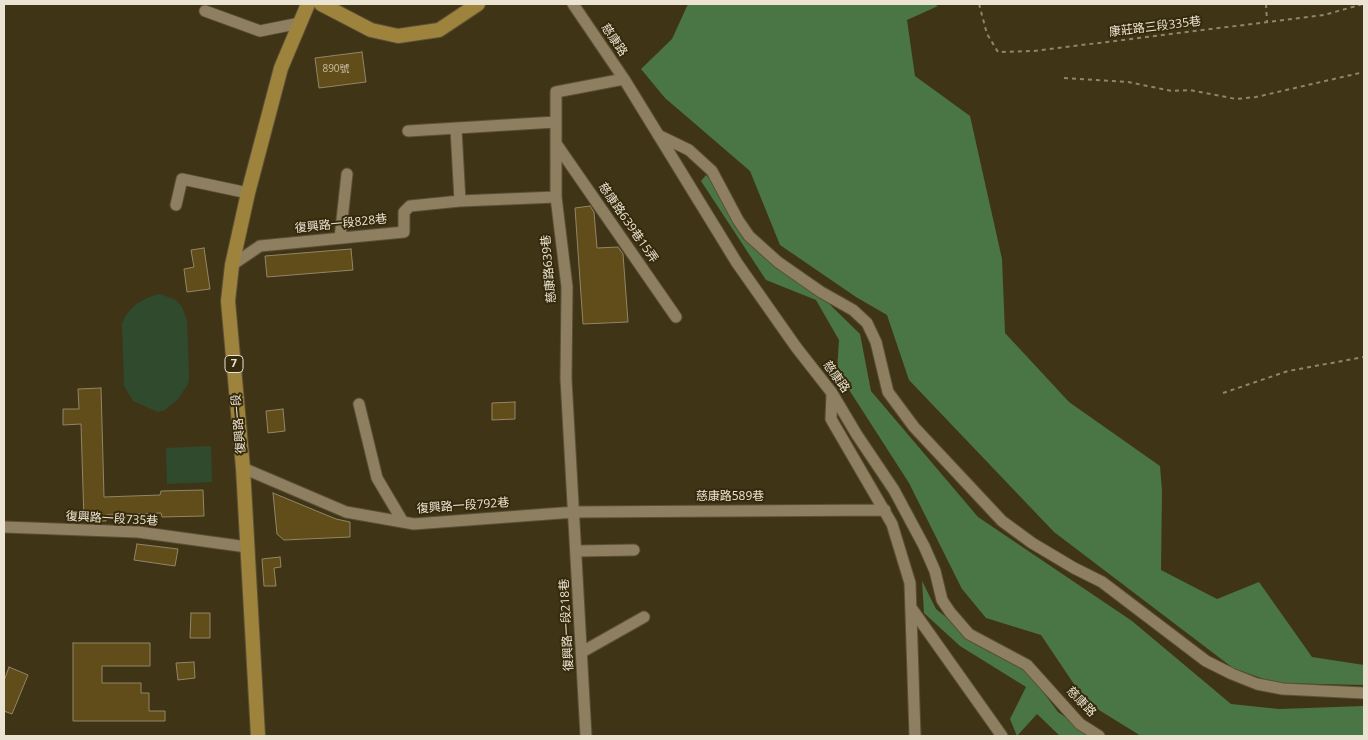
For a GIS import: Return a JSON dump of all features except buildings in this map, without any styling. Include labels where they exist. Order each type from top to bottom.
[{"type":"main road","name":"復興路一段","points":[[258,736],[243,468],[228,301],[232,266],[248,194],[281,68],[308,4]]},
{"type":"main road","points":[[322,4],[372,30],[398,36],[439,30],[478,4]]},
{"type":"street","name":"慈康路","points":[[573,4],[624,79],[737,263],[796,347],[832,393],[857,435],[894,490],[924,546],[935,571],[942,600],[950,612],[969,634],[1027,665],[1080,724],[1099,736]]},
{"type":"street","points":[[204,11],[260,31],[300,23]]},
{"type":"street","name":"慈康路639巷","points":[[575,512],[566,379],[566,288],[556,197],[556,92],[624,79]]},
{"type":"street","points":[[408,131],[555,122]]},
{"type":"street","points":[[456,128],[460,201]]},
{"type":"street","points":[[658,135],[689,150],[712,171],[738,220],[750,236],[778,262],[821,292],[853,310],[867,323],[876,342],[888,392],[914,427],[1002,521],[1032,543],[1102,582],[1206,661],[1232,674],[1257,684],[1283,689],[1364,693]]},
{"type":"street","name":"慈康路639巷15弄","points":[[557,145],[676,317]]},
{"type":"street","points":[[340,238],[347,174]]},
{"type":"street","points":[[176,205],[182,179],[248,194]]},
{"type":"street","name":"復興路一段828巷","points":[[232,266],[260,246],[404,232],[404,212],[410,206],[460,201],[556,197]]},
{"type":"street","points":[[832,393],[832,418],[892,524],[910,583],[915,736]]},
{"type":"street","points":[[359,404],[377,478],[402,522]]},
{"type":"street","name":"復興路一段792巷","points":[[243,468],[346,512],[414,524],[575,512]]},
{"type":"street","name":"慈康路589巷","points":[[575,512],[884,510]]},
{"type":"street","name":"復興路一段218巷","points":[[575,512],[586,736]]},
{"type":"street","name":"復興路一段735巷","points":[[4,527],[138,532],[247,547]]},
{"type":"street","points":[[577,551],[634,550]]},
{"type":"street","points":[[912,610],[1002,736]]},
{"type":"street","points":[[582,652],[644,617]]},
{"type":"path","name":"康莊路三段335巷","points":[[979,4],[987,34],[998,52],[1034,51],[1324,15],[1363,4]]},
{"type":"path","points":[[1266,4],[1267,22]]},
{"type":"path","points":[[1064,78],[1128,82],[1172,91],[1190,90],[1236,99],[1256,97],[1364,72]]},
{"type":"path","points":[[1223,393],[1288,371],[1364,357]]},
{"type":"green space","points":[[688,4],[933,4],[938,6],[907,20],[915,76],[970,116],[1002,259],[1005,333],[1069,402],[1160,466],[1162,491],[1161,570],[1217,599],[1259,582],[1312,657],[1364,665],[1364,685],[1275,683],[1233,668],[1054,532],[909,380],[887,315],[856,297],[780,245],[750,171],[665,98],[641,69],[672,39]]},
{"type":"green space","points":[[706,175],[716,185],[738,228],[818,293],[860,334],[871,391],[978,517],[1132,621],[1231,704],[1279,709],[1364,706],[1364,736],[1141,736],[1086,702],[1041,635],[986,618],[962,589],[909,483],[837,371],[839,340],[816,300],[766,280],[701,181]]},
{"type":"green space","points":[[160,294],[176,300],[182,307],[187,320],[189,377],[188,384],[178,399],[165,410],[158,412],[133,401],[124,386],[122,324],[126,315],[136,304]]},
{"type":"green space","points":[[211,446],[212,482],[167,484],[166,448]]},
{"type":"green space","points":[[922,581],[936,609],[989,652],[1023,665],[1058,712],[1093,736],[1060,736],[1037,714],[1017,736],[1010,719],[1026,687],[960,646],[924,613]]}]
